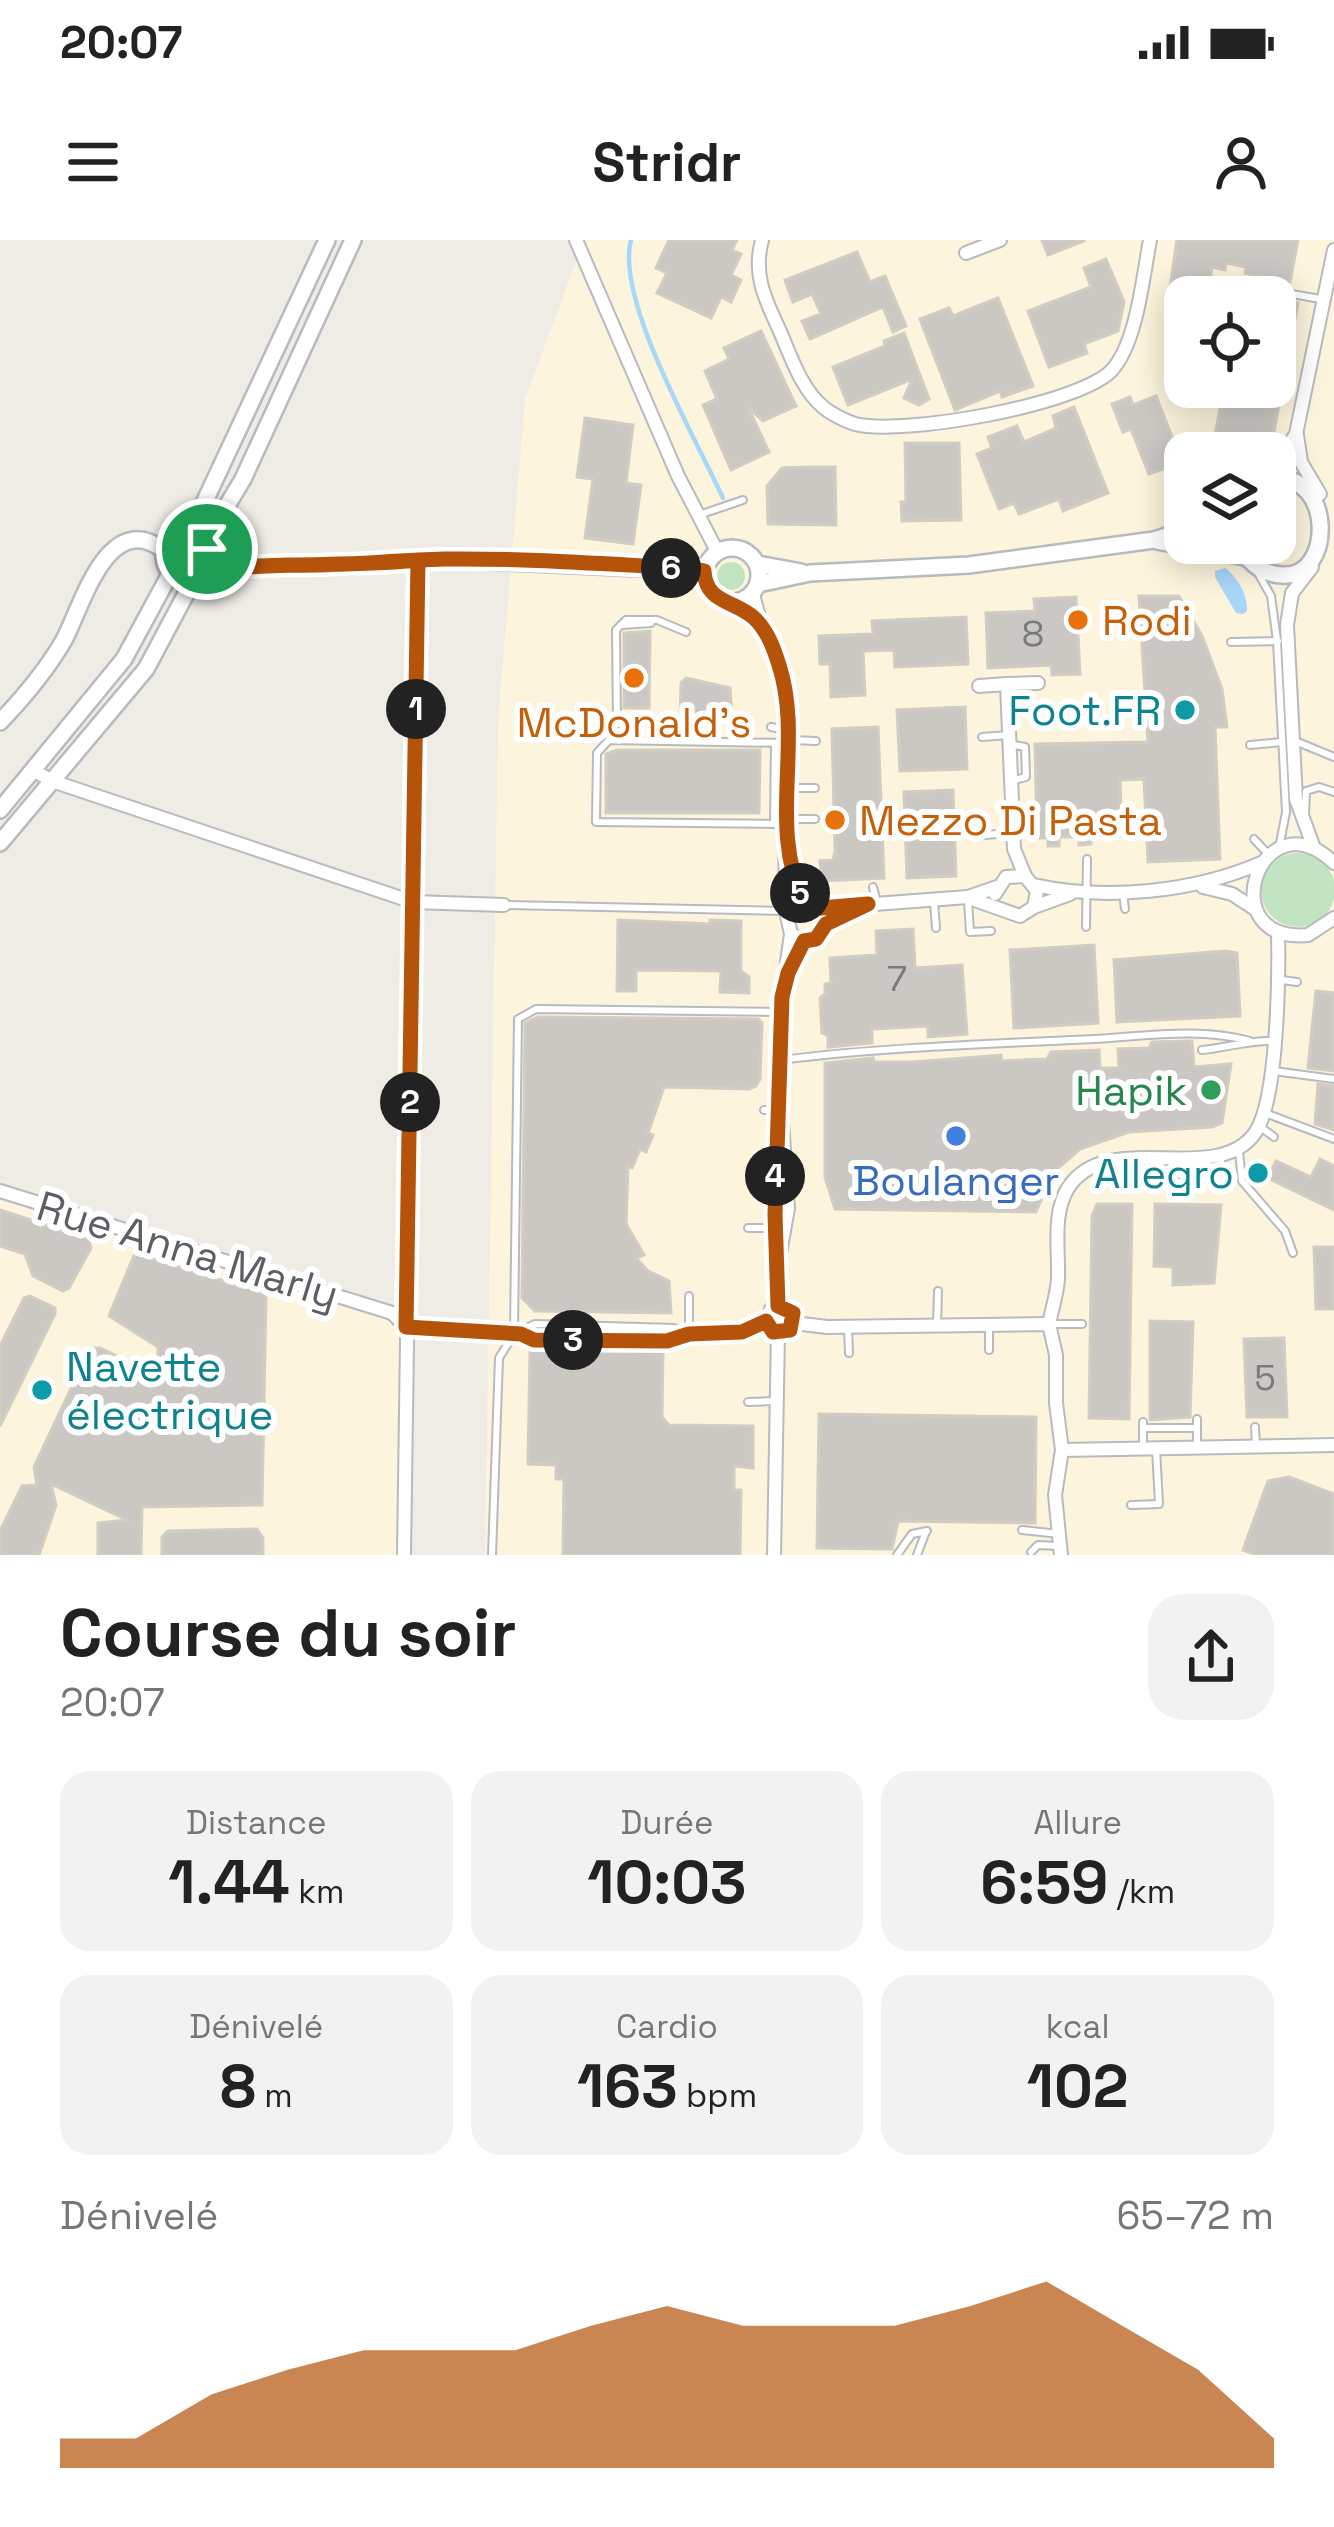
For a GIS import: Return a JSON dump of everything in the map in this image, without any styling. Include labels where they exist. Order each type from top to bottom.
[{"type":"street","points":[[189,535],[327,240]]},
{"type":"street","points":[[0,809],[124,659],[186,575],[208,561],[206,547],[243,479],[353,240]]},
{"type":"street","points":[[576,240],[672,479],[703,514],[717,551]]},
{"type":"street","points":[[762,240],[760,290],[809,392],[825,409],[857,424],[940,424],[1091,386],[1114,369],[1125,349],[1150,240]]},
{"type":"street","points":[[966,253],[990,242]]},
{"type":"street","points":[[1334,250],[1297,434],[1301,462],[1327,500],[1332,542],[1292,593],[1282,641],[1296,799],[1314,848],[1334,863]]},
{"type":"street","points":[[1296,482],[1306,483],[1327,500]]},
{"type":"street","points":[[165,550],[177,537],[189,535],[242,564]]},
{"type":"street","points":[[734,603],[755,589],[810,574],[969,565],[1164,537]]},
{"type":"street","points":[[0,722],[34,687],[63,641],[102,559],[123,543],[142,540],[165,550],[186,575],[187,592],[146,669],[0,843]]},
{"type":"street","points":[[1154,540],[1164,542]]},
{"type":"street","points":[[717,551],[744,550],[757,564],[810,574]]},
{"type":"street","points":[[717,551],[704,571],[708,590],[758,621],[785,687],[786,922],[797,937]]},
{"type":"street","points":[[186,575],[242,564],[351,566],[497,559],[653,558],[704,571]]},
{"type":"street","points":[[404,1555],[418,560]]},
{"type":"street","points":[[757,564],[758,621]]},
{"type":"street","points":[[1258,564],[1275,575],[1295,575],[1312,567]]},
{"type":"street","points":[[979,686],[1038,683]]},
{"type":"street","points":[[1007,684],[1014,849],[1037,891],[1034,907]]},
{"type":"street","points":[[33,770],[52,781],[413,902],[504,905]]},
{"type":"street","points":[[787,850],[804,901],[821,908],[968,898],[1020,916],[1082,892],[1196,885],[1294,845],[1314,848]]},
{"type":"street","points":[[998,907],[1001,882],[1014,849]]},
{"type":"street","points":[[1257,911],[1252,886],[1270,856]]},
{"type":"street","points":[[968,898],[1001,882],[1029,880],[1082,892]]},
{"type":"street","points":[[1196,885],[1232,894],[1277,932],[1296,936],[1319,931],[1334,918]]},
{"type":"street","points":[[789,910],[804,901]]},
{"type":"street","points":[[797,937],[820,935],[826,924],[873,903]]},
{"type":"street","points":[[821,908],[826,924]]},
{"type":"street","points":[[1277,932],[1279,973]]},
{"type":"street","points":[[1060,1545],[1055,1496],[1062,1450],[1056,1355],[1049,1324],[1058,1285],[1061,1202],[1082,1172],[1116,1157],[1143,1162],[1229,1148],[1262,1119],[1279,973],[1284,949],[1296,936]]},
{"type":"street","points":[[778,1306],[778,1265],[786,1227],[782,1012],[797,937]]},
{"type":"street","points":[[780,1094],[770,1110],[786,1227]]},
{"type":"street","name":"Rue Anna Marly","points":[[0,1191],[392,1313],[406,1327],[518,1334]]},
{"type":"street","points":[[774,1555],[778,1334],[766,1321],[778,1306]]},
{"type":"street","points":[[778,1306],[790,1310],[794,1323]]},
{"type":"street","points":[[794,1323],[848,1327],[1049,1324]]},
{"type":"street","points":[[778,1334],[794,1323]]},
{"type":"street","points":[[1062,1450],[1334,1445]]},
{"type":"lane","points":[[1296,294],[1324,299]]},
{"type":"lane","points":[[703,514],[743,500]]},
{"type":"lane","points":[[1231,642],[1282,641],[1271,596],[1251,564]]},
{"type":"lane","points":[[662,726],[617,724],[616,629],[624,624],[667,624],[686,632]]},
{"type":"lane","points":[[771,727],[784,739],[782,822]]},
{"type":"lane","points":[[982,737],[1009,740]]},
{"type":"lane","points":[[815,819],[596,822],[596,796],[597,753],[609,740],[816,741]]},
{"type":"lane","points":[[1253,839],[1270,856],[1286,824],[1289,742]]},
{"type":"lane","points":[[1250,746],[1289,742],[1334,757]]},
{"type":"lane","points":[[1303,825],[1306,791],[1319,787],[1334,792]]},
{"type":"lane","points":[[787,788],[815,788]]},
{"type":"lane","points":[[985,835],[1013,833]]},
{"type":"lane","points":[[1086,927],[1082,892],[1087,859]]},
{"type":"lane","points":[[873,887],[873,903]]},
{"type":"lane","points":[[1123,890],[1126,909]]},
{"type":"lane","points":[[934,898],[936,928]]},
{"type":"lane","points":[[968,898],[970,932],[991,931]]},
{"type":"lane","points":[[504,905],[772,914],[789,910]]},
{"type":"lane","points":[[1279,973],[1298,982]]},
{"type":"lane","points":[[518,1334],[518,1019],[536,1009],[782,1012]]},
{"type":"lane","points":[[780,1061],[842,1053],[1153,1036],[1210,1034],[1273,1041]]},
{"type":"lane","points":[[1202,1050],[1250,1041]]},
{"type":"lane","points":[[1270,1071],[1334,1079]]},
{"type":"lane","points":[[1262,1119],[1274,1136]]},
{"type":"lane","points":[[1262,1119],[1334,1139]]},
{"type":"lane","points":[[1143,1162],[1157,1184],[1215,1181],[1229,1148]]},
{"type":"lane","points":[[1229,1148],[1242,1181],[1285,1231],[1293,1253]]},
{"type":"lane","points":[[748,1228],[786,1227]]},
{"type":"lane","points":[[937,1324],[938,1292]]},
{"type":"lane","points":[[688,1296],[689,1334]]},
{"type":"lane","points":[[518,1334],[534,1340],[667,1341],[689,1334],[742,1332],[766,1321]]},
{"type":"lane","points":[[989,1323],[989,1350]]},
{"type":"lane","points":[[492,1555],[499,1358],[518,1334],[535,1324],[674,1328],[689,1334]]},
{"type":"lane","points":[[1049,1324],[1082,1324]]},
{"type":"lane","points":[[848,1327],[849,1353]]},
{"type":"lane","points":[[748,1402],[776,1401]]},
{"type":"lane","points":[[1131,1505],[1159,1504],[1142,1446],[1143,1425],[1197,1424],[1197,1447]]},
{"type":"lane","points":[[1255,1427],[1256,1446]]},
{"type":"lane","points":[[1022,1530],[1060,1545]]},
{"type":"lane","points":[[897,1555],[912,1534],[927,1531],[917,1555]]},
{"type":"lane","points":[[1031,1552],[1038,1545],[1060,1545]]},
{"type":"shaded area","points":[[584,240],[1334,240],[1334,1555],[485,1555],[498,720],[525,399]]},
{"type":"shaded area","points":[[0,1191],[392,1313],[406,1327],[403,1555],[0,1555]]},
{"type":"green space","points":[[731,562],[741,566],[745,576],[741,586],[731,590],[721,586],[717,576],[721,566]]},
{"type":"green space","points":[[1298,853],[1324,864],[1335,890],[1324,916],[1298,927],[1272,916],[1261,890],[1272,864]]},
{"type":"water","points":[[1225,568],[1244,593],[1247,611],[1243,614],[1236,613],[1215,577],[1215,571]]},
{"type":"building","points":[[669,240],[737,240],[732,250],[741,254],[731,275],[741,280],[731,302],[721,297],[711,318],[657,293],[667,273],[656,268]]},
{"type":"building","points":[[1042,240],[1084,240],[1084,241],[1048,255]]},
{"type":"building","points":[[1177,240],[1298,240],[1291,276],[1260,276],[1226,263],[1225,270],[1212,267],[1211,276],[1172,276]]},
{"type":"building","points":[[857,252],[870,282],[885,276],[906,326],[893,332],[883,307],[810,339],[802,321],[821,314],[812,294],[793,302],[785,280]]},
{"type":"building","points":[[1106,259],[1124,302],[1118,331],[1084,344],[1087,353],[1049,367],[1028,311],[1091,287],[1084,268]]},
{"type":"building","points":[[998,298],[1033,386],[1002,397],[1000,391],[955,410],[920,319],[949,308],[953,316]]},
{"type":"building","points":[[761,331],[796,406],[763,421],[748,407],[769,452],[731,470],[703,405],[717,399],[705,371],[729,359],[724,348]]},
{"type":"building","points":[[904,333],[929,399],[919,405],[904,398],[912,379],[848,405],[833,367]]},
{"type":"building","points":[[1156,396],[1170,432],[1164,432],[1164,469],[1149,474],[1131,429],[1123,432],[1112,404],[1130,397],[1133,405]]},
{"type":"building","points":[[1074,407],[1108,493],[1063,511],[1059,499],[1019,514],[1014,503],[999,509],[977,454],[992,448],[988,437],[1017,426],[1024,442],[1056,428],[1053,416]]},
{"type":"building","points":[[1220,408],[1278,408],[1274,432],[1216,432]]},
{"type":"building","points":[[585,418],[633,425],[626,483],[641,485],[633,544],[585,538],[593,479],[577,477]]},
{"type":"building","points":[[905,443],[959,443],[961,520],[902,521]]},
{"type":"building","points":[[835,467],[836,525],[768,524],[767,486],[782,468]]},
{"type":"building","points":[[1139,596],[1179,596],[1202,636],[1222,689],[1227,727],[1215,727],[1220,859],[1148,862],[1144,779],[1120,780],[1122,835],[1090,836],[1091,844],[1079,845],[1079,837],[1059,837],[1059,846],[1048,846],[1048,838],[1037,838],[1035,744],[1148,742]]},
{"type":"building","points":[[1076,597],[1080,674],[1052,675],[1051,665],[988,668],[986,613],[1035,611],[1034,599]]},
{"type":"building","points":[[966,617],[968,664],[895,667],[894,650],[863,651],[865,695],[831,697],[830,664],[820,664],[819,636],[873,634],[872,621]]},
{"type":"building","name":"McDonald's","points":[[650,631],[649,708],[624,708],[624,633]]},
{"type":"building","points":[[686,678],[730,688],[732,717],[680,719],[681,683]]},
{"type":"building","points":[[965,707],[967,769],[900,771],[897,710]]},
{"type":"building","points":[[878,727],[884,878],[821,881],[820,861],[833,860],[835,851],[832,729]]},
{"type":"building","points":[[617,750],[760,750],[759,813],[606,813],[606,754]]},
{"type":"building","points":[[953,790],[956,876],[907,878],[904,792]]},
{"type":"building","points":[[618,920],[741,921],[741,971],[749,977],[749,993],[720,992],[721,971],[636,970],[636,991],[617,991]]},
{"type":"building","points":[[913,929],[915,968],[962,965],[967,1034],[928,1037],[928,1026],[872,1029],[872,1043],[828,1047],[828,1036],[822,1033],[820,998],[825,984],[831,983],[830,958],[877,955],[876,931]]},
{"type":"building","points":[[1094,945],[1098,1023],[1014,1028],[1010,950]]},
{"type":"building","points":[[1237,953],[1240,1016],[1117,1022],[1114,960]]},
{"type":"building","points":[[1316,991],[1334,993],[1334,1071],[1308,1068]]},
{"type":"building","points":[[538,1017],[758,1019],[762,1023],[756,1086],[664,1087],[646,1152],[640,1149],[632,1168],[628,1166],[626,1224],[644,1255],[636,1258],[648,1271],[669,1281],[671,1313],[535,1311],[522,1298],[525,1023]]},
{"type":"building","points":[[1192,1041],[1194,1067],[1231,1064],[1222,1123],[1129,1132],[1080,1149],[1052,1174],[1036,1212],[835,1209],[825,1177],[825,1063],[1001,1055],[1001,1061],[1047,1059],[1051,1052],[1099,1050],[1100,1068],[1119,1068],[1118,1049]]},
{"type":"building","points":[[1318,1084],[1334,1086],[1334,1130],[1315,1124]]},
{"type":"building","points":[[1320,1159],[1334,1166],[1334,1210],[1268,1178],[1276,1161],[1311,1177]]},
{"type":"building","points":[[1097,1204],[1132,1204],[1129,1419],[1089,1418],[1092,1216]]},
{"type":"building","points":[[1155,1204],[1221,1205],[1214,1283],[1173,1285],[1173,1267],[1154,1266]]},
{"type":"building","points":[[0,1210],[88,1238],[91,1248],[69,1288],[63,1291],[33,1276],[25,1254],[0,1246]]},
{"type":"building","points":[[1314,1247],[1334,1247],[1334,1309],[1316,1309]]},
{"type":"building","points":[[135,1253],[266,1294],[262,1505],[142,1507],[141,1555],[98,1555],[98,1523],[127,1520],[51,1484],[56,1505],[39,1555],[0,1555],[0,1531],[22,1486],[37,1485],[34,1467],[90,1348],[100,1348],[158,1375],[158,1347],[109,1316]]},
{"type":"building","points":[[30,1296],[55,1308],[55,1314],[0,1426],[0,1346],[24,1298]]},
{"type":"building","points":[[1150,1321],[1193,1322],[1190,1417],[1150,1420]]},
{"type":"building","points":[[1284,1338],[1287,1417],[1247,1417],[1244,1339]]},
{"type":"building","points":[[663,1348],[662,1417],[669,1425],[753,1426],[753,1468],[734,1466],[734,1490],[741,1490],[740,1555],[563,1555],[564,1479],[556,1479],[556,1465],[528,1464],[530,1350]]},
{"type":"building","points":[[819,1414],[1036,1417],[1035,1523],[898,1521],[892,1549],[817,1548]]},
{"type":"building","points":[[1289,1477],[1334,1494],[1334,1555],[1257,1555],[1243,1550],[1268,1481]]},
{"type":"building","points":[[257,1529],[263,1538],[263,1555],[162,1555],[162,1537],[168,1531]]},
{"type":"waterway","points":[[631,240],[629,266],[646,332],[723,498]]},
{"type":"place","name":"Rodi","points":[[1078,620]]},
{"type":"place","name":"McDonald's","points":[[634,678]]},
{"type":"place","name":"Foot.FR","points":[[1185,710]]},
{"type":"place","name":"Mezzo Di Pasta","points":[[835,820]]},
{"type":"place","name":"Hapik","points":[[1211,1090]]},
{"type":"place","name":"Boulanger","points":[[956,1136]]},
{"type":"place","name":"Allegro","points":[[1258,1173]]},
{"type":"place","name":"Navette électrique","points":[[42,1390]]},
{"type":"route","points":[[207,549],[208,561],[201,573],[242,564],[351,566],[418,560],[406,1327],[521,1334],[534,1340],[667,1341],[689,1334],[742,1332],[766,1321],[773,1332],[790,1330],[793,1313],[778,1306],[775,1214],[782,997],[804,941],[816,939],[826,924],[868,904],[821,908],[804,901],[797,887],[787,850],[785,687],[758,621],[734,603],[715,598],[704,571],[684,568],[497,559],[418,560],[389,563],[351,566],[332,566],[242,564],[207,549]]}]
